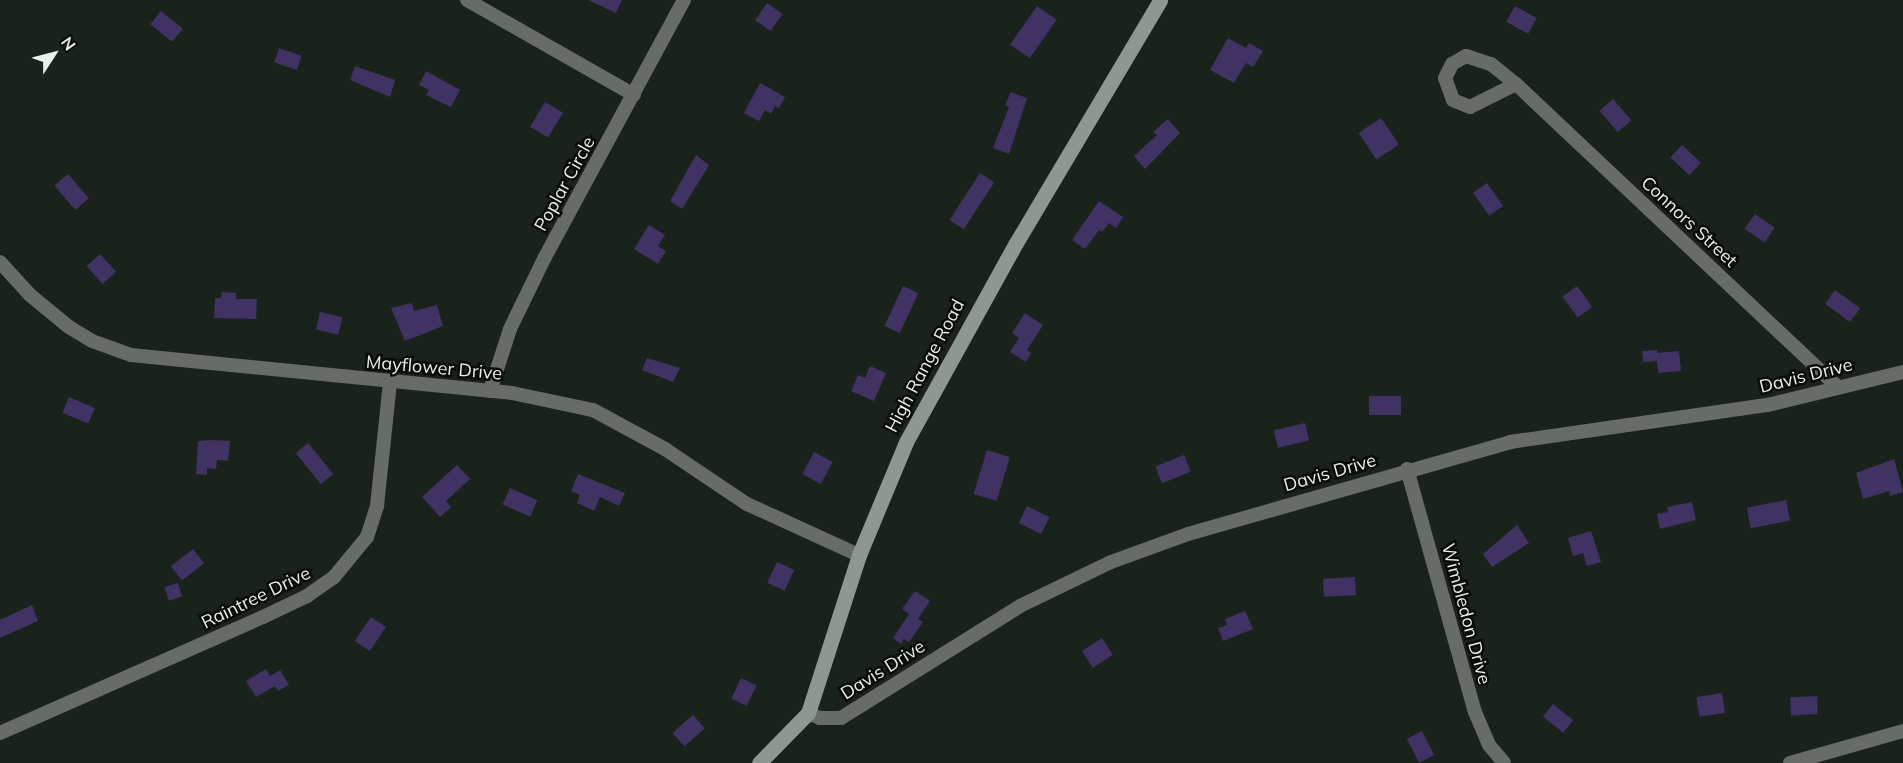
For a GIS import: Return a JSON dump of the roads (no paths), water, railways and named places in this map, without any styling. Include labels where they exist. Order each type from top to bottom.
[{"type":"street","points":[[467,0],[634,95]]},
{"type":"street","name":"Poplar Circle","points":[[490,391],[510,328],[545,257],[684,0]]},
{"type":"street","name":"High Range Road","points":[[759,763],[808,713],[859,555],[921,413],[1160,0]]},
{"type":"street","name":"Connors Street","points":[[1516,84],[1470,107],[1453,100],[1445,78],[1452,64],[1474,56],[1516,84],[1837,386]]},
{"type":"street","name":"Mayflower Drive","points":[[0,262],[30,295],[69,327],[121,352],[174,362],[490,391],[545,398],[593,410],[666,449],[747,504],[859,555]]},
{"type":"street","name":"Davis Drive","points":[[808,713],[820,718],[842,718],[1020,606],[1111,562],[1188,534],[1407,469],[1510,442],[1768,405],[1837,386],[1903,372]]},
{"type":"street","name":"Raintree Drive","points":[[0,733],[263,617],[307,596],[334,577],[357,553],[373,522],[380,490],[390,383]]},
{"type":"street","name":"Wimbledon Drive","points":[[1407,469],[1475,712],[1489,745],[1504,763]]},
{"type":"street","points":[[1790,763],[1817,760],[1903,731]]}]
